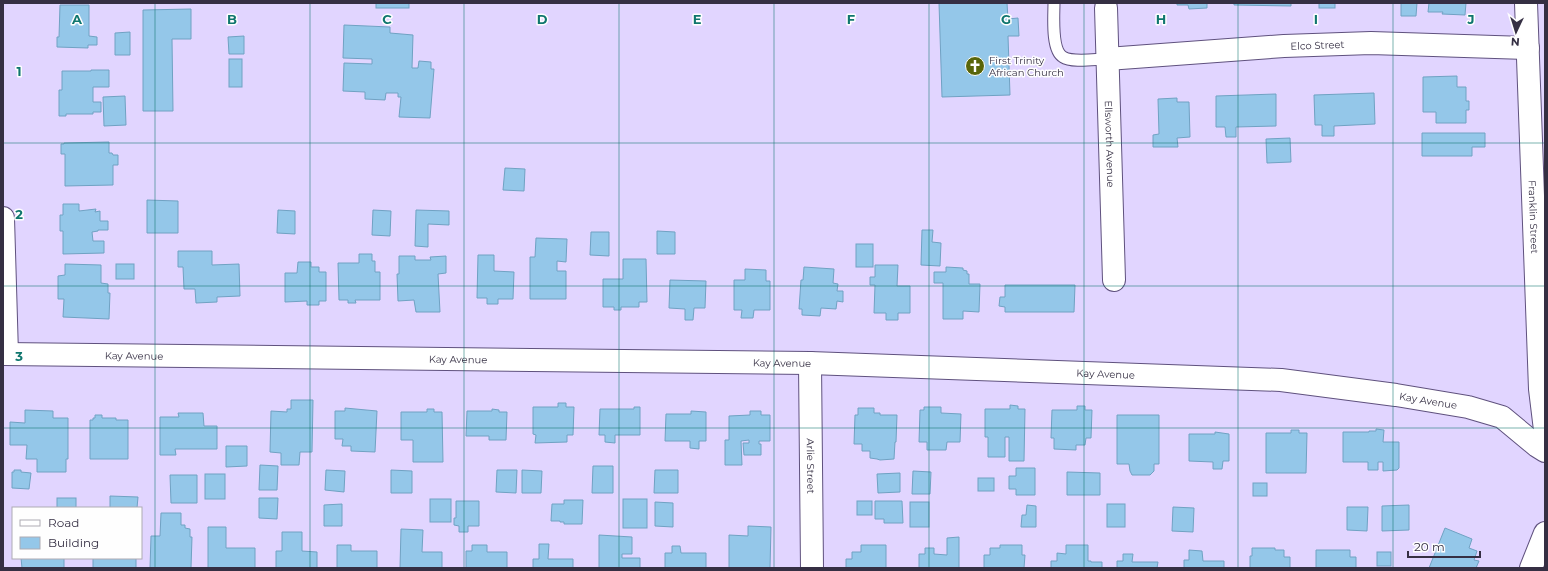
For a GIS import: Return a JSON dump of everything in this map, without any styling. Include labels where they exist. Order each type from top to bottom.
[{"type":"street","name":"Franklin Street","points":[[1526,3],[1540,389],[1545,430]]},
{"type":"street","name":"Ellsworth Avenue","points":[[1106,8],[1114,280]]},
{"type":"street","name":"Elco Street","points":[[1107,59],[1284,46],[1371,43],[1528,48]]},
{"type":"street","points":[[3,218],[5,354]]},
{"type":"street","name":"Kay Avenue","points":[[5,354],[810,363],[1281,380],[1396,394],[1468,407],[1502,417],[1545,451]]},
{"type":"street","name":"Arlie Street","points":[[810,363],[812,568]]},
{"type":"street","points":[[1531,568],[1545,533]]},
{"type":"lane","points":[[1054,3],[1053,22],[1056,49],[1063,57],[1071,60],[1107,59]]},
{"type":"building","points":[[376,3],[409,3],[409,8],[376,8]]},
{"type":"building","name":"First Trinity African Church","points":[[939,3],[1007,3],[1008,19],[1018,18],[1019,36],[1008,36],[1010,95],[942,97]]},
{"type":"building","points":[[1177,3],[1207,3],[1207,8],[1189,9],[1188,5],[1177,5]]},
{"type":"building","points":[[1234,3],[1291,3],[1291,6],[1234,5]]},
{"type":"building","points":[[1319,3],[1335,3],[1335,8],[1319,8]]},
{"type":"building","points":[[1401,3],[1417,3],[1416,16],[1401,16]]},
{"type":"building","points":[[1429,3],[1466,3],[1465,15],[1442,14],[1443,12],[1428,12]]},
{"type":"building","points":[[60,5],[89,5],[89,36],[97,37],[97,45],[88,45],[88,48],[57,47],[57,37],[59,37]]},
{"type":"building","points":[[191,9],[191,39],[172,39],[173,111],[143,111],[143,10]]},
{"type":"building","points":[[344,25],[390,27],[390,33],[413,35],[412,68],[418,68],[419,61],[431,62],[431,69],[434,69],[430,118],[399,117],[401,97],[398,97],[398,93],[386,93],[385,100],[365,99],[365,92],[343,91],[344,63],[372,64],[372,59],[343,58]]},
{"type":"building","points":[[130,32],[130,55],[115,55],[115,33]]},
{"type":"building","points":[[244,36],[244,54],[229,54],[228,37]]},
{"type":"building","points":[[229,59],[242,59],[242,87],[229,87]]},
{"type":"building","points":[[109,70],[109,87],[93,87],[93,102],[101,102],[101,112],[93,112],[93,114],[66,114],[66,116],[59,116],[59,90],[62,90],[62,71]]},
{"type":"building","points":[[1457,76],[1457,87],[1466,87],[1466,101],[1469,101],[1469,110],[1466,110],[1466,123],[1436,123],[1436,112],[1423,112],[1423,77]]},
{"type":"building","points":[[1374,93],[1375,124],[1334,126],[1334,136],[1322,136],[1322,125],[1315,125],[1314,95]]},
{"type":"building","points":[[1276,94],[1276,126],[1236,127],[1236,137],[1226,137],[1225,127],[1216,127],[1216,96]]},
{"type":"building","points":[[125,96],[126,125],[104,126],[103,97]]},
{"type":"building","points":[[1177,98],[1177,102],[1189,102],[1190,137],[1177,138],[1178,147],[1153,147],[1153,135],[1159,134],[1158,99]]},
{"type":"building","points":[[1422,133],[1485,133],[1485,147],[1472,147],[1472,156],[1422,156]]},
{"type":"building","points":[[1290,138],[1291,162],[1267,163],[1266,139]]},
{"type":"building","points":[[109,142],[109,153],[118,155],[118,165],[113,165],[113,185],[65,186],[65,154],[61,154],[61,144]]},
{"type":"building","points":[[505,168],[525,169],[524,191],[503,190]]},
{"type":"building","points":[[147,200],[178,201],[178,233],[147,233]]},
{"type":"building","points":[[63,204],[79,204],[79,211],[96,209],[95,212],[100,211],[100,221],[108,221],[108,230],[98,230],[92,232],[93,241],[104,241],[104,253],[63,254],[63,231],[60,231],[60,215],[63,215]]},
{"type":"building","points":[[278,210],[295,211],[295,234],[277,233]]},
{"type":"building","points":[[373,210],[391,211],[390,236],[372,235]]},
{"type":"building","points":[[416,210],[449,211],[449,225],[428,224],[428,247],[415,246]]},
{"type":"building","points":[[922,230],[933,230],[932,242],[941,243],[940,266],[921,265]]},
{"type":"building","points":[[657,231],[675,232],[675,254],[657,254]]},
{"type":"building","points":[[591,232],[609,232],[609,256],[590,255]]},
{"type":"building","points":[[536,238],[567,239],[566,262],[557,261],[557,271],[566,271],[566,299],[530,299],[530,257],[535,257]]},
{"type":"building","points":[[856,244],[873,244],[873,267],[856,267]]},
{"type":"building","points":[[178,251],[212,251],[212,265],[239,264],[240,296],[217,297],[217,302],[196,303],[195,289],[184,289],[183,267],[178,267]]},
{"type":"building","points":[[359,254],[372,254],[372,261],[375,261],[375,272],[380,272],[380,300],[355,300],[356,303],[348,303],[348,300],[339,300],[338,263],[359,263]]},
{"type":"building","points":[[478,255],[494,255],[494,271],[514,272],[513,299],[498,299],[498,304],[487,304],[487,298],[477,298]]},
{"type":"building","points":[[399,256],[415,256],[415,260],[431,260],[430,257],[446,256],[446,273],[438,274],[440,312],[416,312],[414,300],[398,301],[397,274],[399,274]]},
{"type":"building","points":[[623,259],[646,259],[647,302],[639,302],[639,307],[621,307],[621,310],[614,310],[614,307],[603,307],[603,279],[623,279]]},
{"type":"building","points":[[298,262],[311,262],[311,267],[319,267],[319,272],[326,272],[326,301],[319,301],[319,305],[307,305],[307,301],[285,302],[285,273],[297,273]]},
{"type":"building","points":[[65,264],[101,265],[101,283],[108,284],[108,293],[110,293],[109,319],[63,317],[64,299],[58,299],[58,276],[65,275]]},
{"type":"building","points":[[116,264],[134,264],[134,279],[116,279]]},
{"type":"building","points":[[875,265],[898,265],[897,286],[910,286],[910,313],[898,313],[898,320],[886,320],[886,313],[874,313],[875,285],[870,285],[870,277],[875,277]]},
{"type":"building","points":[[804,267],[834,269],[833,283],[838,284],[837,291],[843,291],[843,302],[837,301],[836,309],[821,308],[820,316],[802,315],[802,309],[799,309],[801,280],[803,280]]},
{"type":"building","points":[[946,267],[963,268],[963,270],[967,271],[967,274],[969,274],[969,284],[980,284],[979,312],[963,311],[963,319],[943,319],[943,283],[934,283],[934,272],[946,272]]},
{"type":"building","points":[[745,269],[766,270],[766,281],[770,281],[770,310],[754,310],[753,318],[741,318],[742,310],[734,310],[734,280],[745,280]]},
{"type":"building","points":[[670,280],[706,281],[705,308],[694,308],[693,320],[685,320],[685,309],[669,308]]},
{"type":"building","points":[[1005,285],[1075,285],[1074,312],[1005,312],[1005,307],[999,306],[1000,297],[1005,297]]},
{"type":"building","points":[[291,400],[313,400],[312,452],[300,452],[299,465],[281,465],[281,453],[270,452],[271,411],[287,412],[287,409],[291,409]]},
{"type":"building","points":[[558,403],[566,403],[566,407],[574,407],[573,435],[567,435],[567,442],[535,443],[536,435],[533,434],[533,407],[558,407]]},
{"type":"building","points":[[1010,405],[1018,406],[1018,409],[1025,409],[1024,461],[1009,461],[1009,437],[1005,437],[1005,457],[988,457],[988,437],[985,437],[985,409],[1010,409]]},
{"type":"building","points":[[1077,406],[1085,406],[1085,410],[1092,410],[1091,438],[1086,438],[1085,445],[1076,445],[1076,450],[1054,449],[1054,438],[1051,438],[1052,410],[1077,410]]},
{"type":"building","points":[[634,407],[640,407],[640,435],[615,435],[615,443],[605,442],[605,435],[599,435],[600,409],[634,409]]},
{"type":"building","points":[[924,407],[941,407],[941,413],[961,414],[960,442],[947,442],[946,450],[927,450],[927,442],[919,442],[920,410],[924,410]]},
{"type":"building","points":[[345,408],[377,411],[375,452],[351,451],[351,446],[342,446],[343,439],[335,439],[335,411],[345,411]]},
{"type":"building","points":[[858,408],[874,408],[874,413],[880,413],[880,415],[897,415],[894,459],[880,460],[870,458],[870,451],[862,451],[862,444],[854,444],[855,415],[858,415]]},
{"type":"building","points":[[427,409],[434,409],[434,412],[442,412],[443,462],[413,462],[413,440],[401,440],[401,412],[427,412]]},
{"type":"building","points":[[492,409],[499,410],[499,412],[507,412],[506,440],[489,440],[489,436],[466,436],[467,411],[492,411]]},
{"type":"building","points":[[25,410],[53,411],[53,418],[68,418],[68,459],[66,459],[66,472],[37,472],[37,459],[26,459],[27,445],[10,445],[10,422],[25,423]]},
{"type":"building","points":[[691,411],[706,412],[706,441],[699,441],[699,449],[690,448],[690,441],[665,441],[666,414],[691,414]]},
{"type":"building","points":[[750,411],[761,411],[761,415],[770,415],[770,441],[759,441],[759,444],[761,444],[761,455],[744,455],[743,443],[749,443],[749,440],[741,441],[742,465],[725,465],[725,440],[729,440],[729,416],[750,415]]},
{"type":"building","points":[[178,413],[203,413],[204,426],[217,426],[217,449],[175,449],[176,455],[160,455],[160,417],[179,417]]},
{"type":"building","points":[[95,415],[102,415],[102,418],[128,420],[128,459],[90,459],[90,420],[95,418]]},
{"type":"building","points":[[1117,415],[1159,415],[1159,464],[1154,464],[1154,471],[1150,475],[1132,475],[1129,464],[1117,464]]},
{"type":"building","points":[[1376,429],[1384,430],[1383,442],[1399,442],[1399,468],[1397,470],[1383,471],[1383,462],[1378,462],[1378,470],[1368,470],[1368,462],[1343,462],[1343,432],[1369,432],[1376,431]]},
{"type":"building","points":[[1291,430],[1299,430],[1299,433],[1307,433],[1306,473],[1266,473],[1266,433],[1291,433]]},
{"type":"building","points":[[1215,432],[1229,434],[1229,461],[1223,461],[1222,469],[1213,469],[1213,462],[1189,461],[1189,434],[1215,434]]},
{"type":"building","points":[[226,446],[247,446],[247,466],[226,467]]},
{"type":"building","points":[[260,465],[278,466],[277,490],[259,490]]},
{"type":"building","points":[[593,466],[613,466],[613,493],[592,493]]},
{"type":"building","points":[[1016,468],[1035,468],[1035,495],[1016,495],[1016,489],[1009,489],[1009,476],[1016,476]]},
{"type":"building","points":[[14,470],[21,470],[21,472],[31,473],[29,489],[12,488],[12,472],[14,472]]},
{"type":"building","points":[[326,470],[345,471],[344,492],[325,490]]},
{"type":"building","points":[[391,470],[412,471],[412,493],[391,493]]},
{"type":"building","points":[[497,470],[517,470],[516,493],[496,492]]},
{"type":"building","points":[[522,470],[542,471],[541,493],[522,493]]},
{"type":"building","points":[[655,470],[678,470],[678,493],[654,493]]},
{"type":"building","points":[[913,471],[931,472],[930,494],[912,494]]},
{"type":"building","points":[[1067,472],[1100,473],[1100,495],[1067,495]]},
{"type":"building","points":[[900,473],[900,492],[878,493],[877,474]]},
{"type":"building","points":[[205,474],[225,474],[225,499],[205,499]]},
{"type":"building","points":[[170,475],[197,475],[197,503],[171,503]]},
{"type":"building","points":[[978,478],[994,478],[994,491],[978,491]]},
{"type":"building","points":[[1253,483],[1267,483],[1267,496],[1253,496]]},
{"type":"building","points":[[110,496],[138,497],[137,507],[110,507]]},
{"type":"building","points":[[57,498],[76,498],[76,507],[57,507]]},
{"type":"building","points":[[259,498],[278,498],[277,519],[259,518]]},
{"type":"building","points":[[430,499],[451,499],[451,522],[430,522]]},
{"type":"building","points":[[623,499],[647,499],[647,528],[623,528]]},
{"type":"building","points":[[564,500],[583,500],[582,524],[564,524],[564,522],[560,521],[551,521],[552,504],[564,504]]},
{"type":"building","points":[[456,501],[479,501],[479,526],[468,526],[468,532],[459,532],[459,526],[454,525],[454,518],[456,518]]},
{"type":"building","points":[[857,501],[872,501],[872,515],[857,515]]},
{"type":"building","points":[[875,501],[902,501],[903,523],[884,523],[884,519],[875,519]]},
{"type":"building","points":[[655,502],[673,503],[673,527],[655,526]]},
{"type":"building","points":[[910,502],[929,502],[929,527],[910,527]]},
{"type":"building","points":[[342,504],[342,526],[324,526],[324,505]]},
{"type":"building","points":[[1107,504],[1125,504],[1125,527],[1107,527]]},
{"type":"building","points":[[1027,505],[1036,506],[1036,527],[1021,527],[1022,515],[1026,515]]},
{"type":"building","points":[[1409,505],[1409,530],[1382,531],[1382,506]]},
{"type":"building","points":[[1173,507],[1194,508],[1193,532],[1172,531]]},
{"type":"building","points":[[1347,507],[1368,507],[1367,531],[1347,530]]},
{"type":"building","points":[[161,513],[181,513],[181,525],[185,525],[185,528],[190,529],[190,537],[192,537],[191,568],[150,568],[151,536],[160,536]]},
{"type":"building","points":[[748,526],[771,527],[770,568],[729,568],[729,535],[748,536]]},
{"type":"building","points":[[208,527],[226,527],[226,548],[255,548],[255,568],[208,568]]},
{"type":"building","points":[[1445,528],[1472,539],[1469,548],[1477,551],[1474,560],[1479,561],[1476,568],[1429,568]]},
{"type":"building","points":[[401,529],[423,530],[422,552],[442,552],[442,568],[400,568]]},
{"type":"building","points":[[282,532],[302,532],[302,551],[317,552],[317,568],[276,568],[276,551],[282,551]]},
{"type":"building","points":[[599,535],[632,537],[632,554],[622,554],[622,558],[640,558],[640,568],[599,568]]},
{"type":"building","points":[[959,537],[959,568],[919,568],[919,554],[925,554],[925,548],[934,548],[934,554],[947,555],[947,538]]},
{"type":"building","points":[[539,544],[549,544],[548,559],[573,559],[573,568],[533,568],[533,559],[539,559]]},
{"type":"building","points":[[337,545],[351,545],[351,551],[377,551],[377,568],[337,568]]},
{"type":"building","points":[[472,545],[487,545],[487,552],[507,552],[507,568],[466,568],[466,551],[472,551]]},
{"type":"building","points":[[861,545],[886,545],[886,568],[846,568],[846,559],[852,559],[852,552],[861,552]]},
{"type":"building","points":[[1000,545],[1022,545],[1022,555],[1025,555],[1024,568],[984,568],[984,555],[990,555],[990,548],[1000,548]]},
{"type":"building","points":[[1066,545],[1088,545],[1088,561],[1102,562],[1102,568],[1051,568],[1051,561],[1057,561],[1057,553],[1066,554]]},
{"type":"building","points":[[672,546],[680,546],[681,553],[706,553],[706,568],[665,568],[665,553],[672,553]]},
{"type":"building","points":[[1252,548],[1275,548],[1275,550],[1284,550],[1284,557],[1290,557],[1290,568],[1250,568]]},
{"type":"building","points":[[1189,550],[1202,551],[1203,561],[1224,561],[1224,568],[1184,568],[1184,560],[1189,560]]},
{"type":"building","points":[[1316,550],[1350,550],[1350,557],[1356,557],[1356,568],[1316,568]]},
{"type":"building","points":[[1377,552],[1391,552],[1391,566],[1377,566]]},
{"type":"building","points":[[1123,554],[1133,554],[1132,562],[1158,562],[1157,568],[1117,568],[1117,561],[1123,561]]},
{"type":"building","points":[[21,559],[64,559],[64,568],[22,568]]},
{"type":"building","points":[[93,559],[136,559],[136,568],[93,568]]},
{"type":"place","name":"First Trinity African Church","points":[[975,66]]}]
